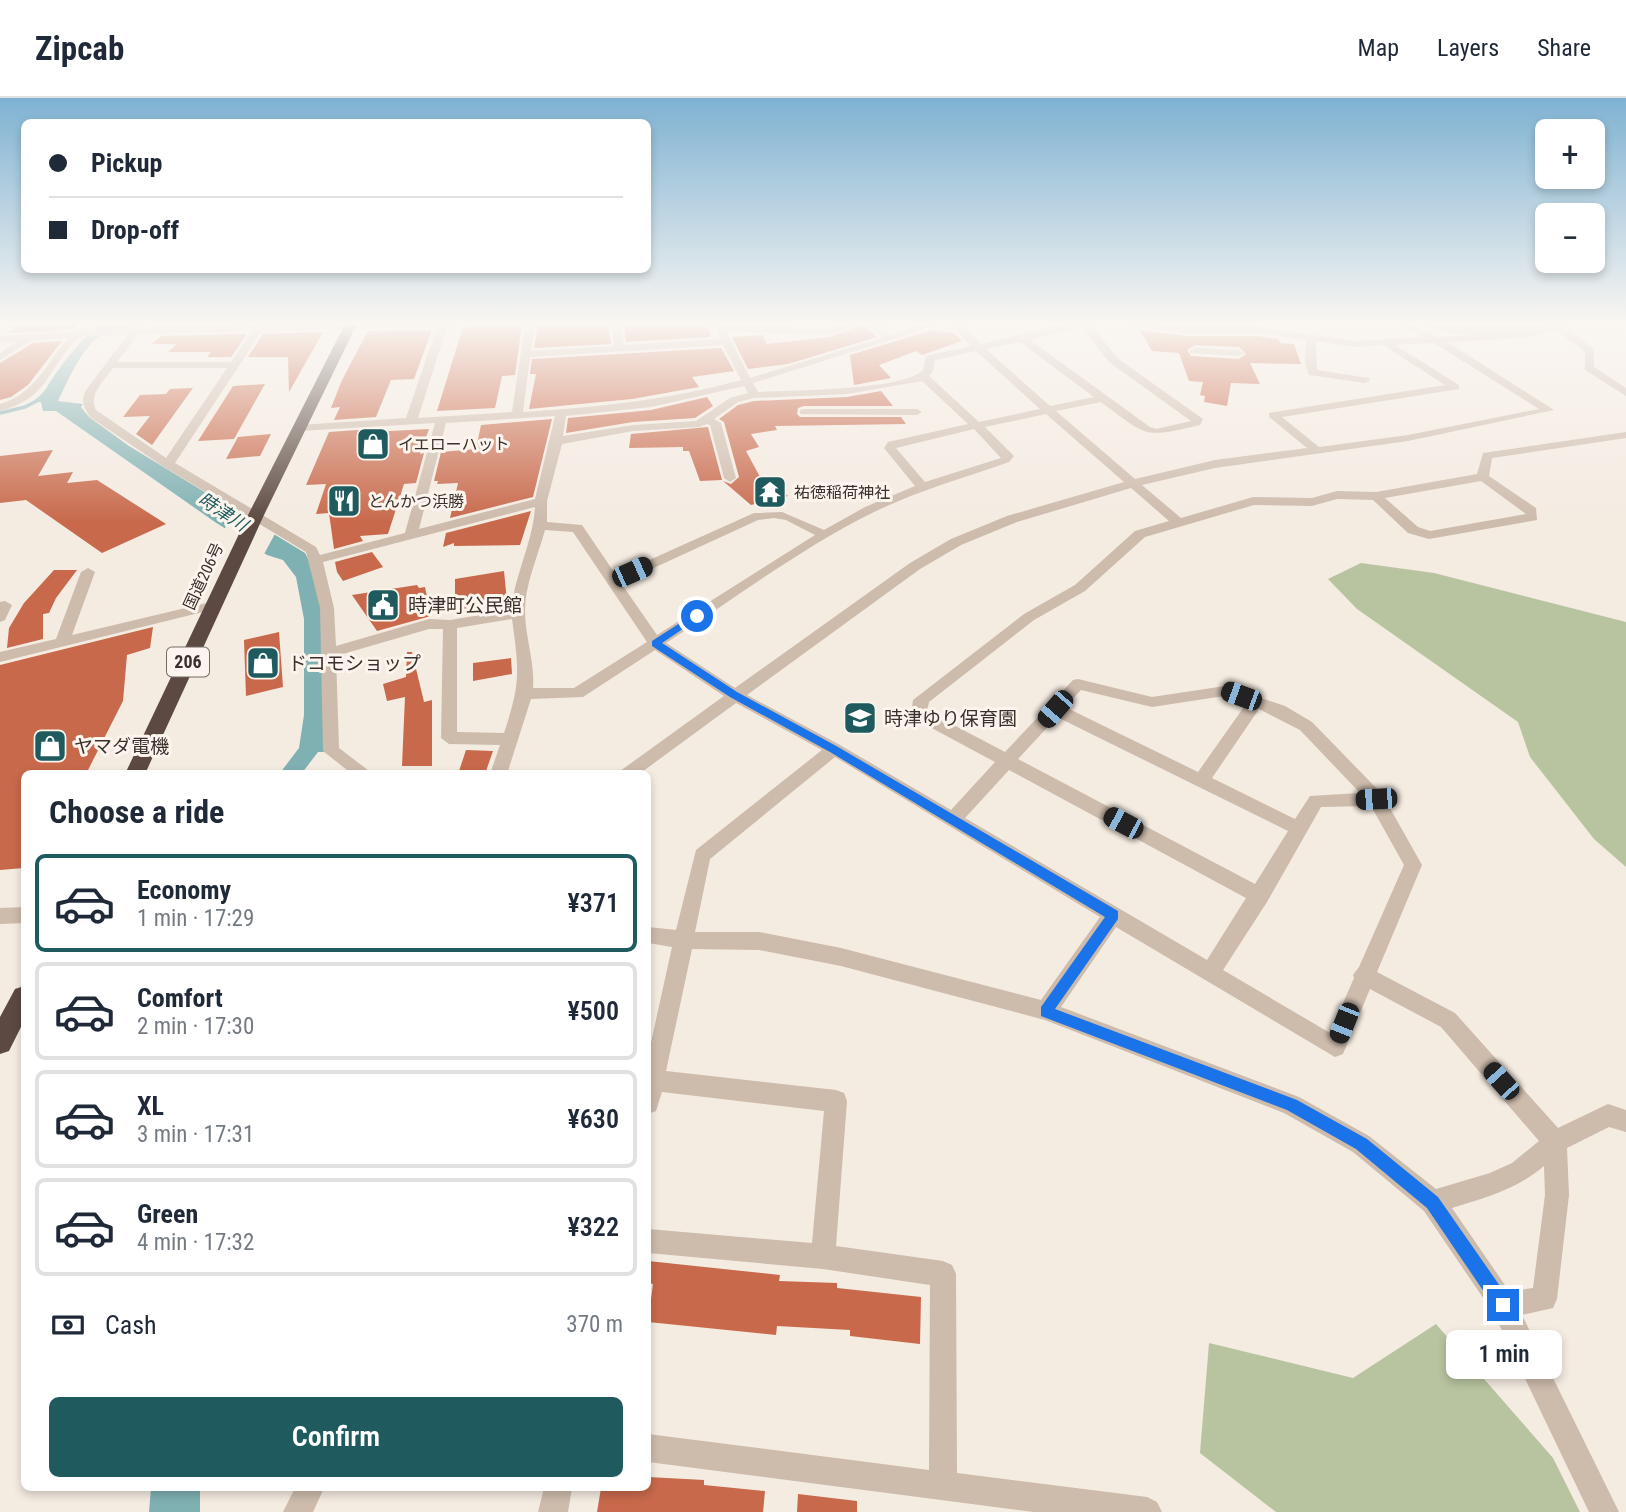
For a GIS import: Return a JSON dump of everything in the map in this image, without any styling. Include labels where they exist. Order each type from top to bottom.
[{"type":"highway","name":"国道206号","points":[[137,770],[318,390]]},
{"type":"highway","points":[[0,1042],[21,1003]]},
{"type":"street","points":[[0,408],[19,403],[35,390]]},
{"type":"street","points":[[92,390],[87,404],[94,415],[168,464],[311,550],[316,560],[327,608],[331,751],[342,767]]},
{"type":"street","points":[[168,464],[217,390]]},
{"type":"street","points":[[411,421],[421,390]]},
{"type":"street","points":[[517,415],[521,390]]},
{"type":"street","points":[[299,428],[561,413],[657,404],[745,390]]},
{"type":"street","points":[[557,441],[633,428],[699,424],[749,390]]},
{"type":"street","points":[[764,390],[805,393],[861,390]]},
{"type":"street","points":[[525,694],[577,693],[824,535],[869,510],[923,487],[1005,460],[1008,456],[939,390]]},
{"type":"street","points":[[1027,390],[1179,523]]},
{"type":"street","points":[[1092,390],[1146,430],[1156,432],[1196,423],[1197,419],[1156,390]]},
{"type":"street","points":[[1316,450],[1273,415],[1436,390]]},
{"type":"street","points":[[631,770],[915,566],[956,542],[1012,519],[1133,483],[1222,463],[1408,438],[1549,410],[1517,390]]},
{"type":"street","points":[[805,393],[806,398],[852,400],[861,404],[866,412]]},
{"type":"street","points":[[923,487],[890,448],[892,444],[1103,398]]},
{"type":"street","points":[[804,412],[917,412]]},
{"type":"street","points":[[500,770],[525,694],[527,672],[517,613],[523,579],[540,526],[541,500],[557,441],[561,413]]},
{"type":"street","points":[[411,535],[441,420]]},
{"type":"street","points":[[708,420],[715,423],[730,478]]},
{"type":"street","points":[[1483,477],[1487,455],[1626,435]]},
{"type":"street","points":[[1260,896],[919,713],[921,700],[1029,617],[1080,588],[1140,534],[1253,501],[1312,502],[1337,495],[1376,496],[1483,477],[1532,511],[1532,517],[1429,535],[1413,530],[1376,496]]},
{"type":"street","points":[[316,560],[541,500]]},
{"type":"street","points":[[613,581],[754,517],[772,512],[783,514],[824,535]]},
{"type":"street","points":[[540,526],[577,528],[655,643],[734,695],[834,749],[952,820],[1335,1047],[1363,975],[1413,865],[1376,799],[1307,726],[1279,710],[1225,691],[1152,702],[1078,684],[1009,762],[952,820]]},
{"type":"street","points":[[62,642],[88,572]]},
{"type":"street","points":[[0,657],[215,605]]},
{"type":"street","points":[[330,653],[429,624],[450,625],[517,613]]},
{"type":"street","points":[[450,625],[449,738],[512,739]]},
{"type":"street","points":[[1200,782],[1256,702]]},
{"type":"street","points":[[1055,709],[1299,829]]},
{"type":"street","points":[[651,1089],[702,855],[834,749]]},
{"type":"street","points":[[1210,973],[1260,896],[1316,801],[1376,799]]},
{"type":"street","points":[[0,916],[21,915]]},
{"type":"street","points":[[1046,1011],[1113,915]]},
{"type":"street","points":[[651,935],[682,940],[760,941],[841,957],[1046,1011],[1292,1105],[1361,1144],[1433,1202],[1503,1305],[1604,1512]]},
{"type":"street","points":[[1363,975],[1448,1020],[1555,1142],[1557,1195],[1545,1299],[1503,1305]]},
{"type":"street","points":[[653,1080],[836,1101],[823,1257]]},
{"type":"street","points":[[1433,1202],[1492,1184],[1520,1171],[1555,1142],[1608,1115],[1626,1121]]},
{"type":"street","points":[[651,1241],[823,1257],[943,1274],[943,1486]]},
{"type":"street","points":[[651,1448],[1147,1512]]},
{"type":"street","points":[[298,1512],[308,1491]]},
{"type":"street","points":[[553,1512],[557,1491]]},
{"type":"green space","points":[[1361,563],[1434,573],[1626,622],[1626,867],[1594,839],[1530,757],[1518,722],[1357,609],[1328,579]]},
{"type":"green space","points":[[1436,1324],[1553,1458],[1580,1512],[1276,1512],[1200,1453],[1209,1343],[1353,1378]]},
{"type":"water","name":"時津川","points":[[64,390],[58,401],[83,404],[81,407],[89,417],[129,446],[305,553],[313,572],[323,622],[327,752],[318,752],[304,770],[282,770],[299,748],[304,715],[304,619],[296,577],[283,560],[267,555],[215,522],[56,411],[43,411],[41,402],[32,402],[43,392]]},
{"type":"water","points":[[151,1491],[200,1491],[200,1512],[149,1512]]},
{"type":"pier","points":[[236,507],[276,532],[263,556],[223,532]]},
{"type":"building","points":[[0,390],[21,390],[11,397],[0,400]]},
{"type":"building","points":[[169,390],[192,390],[152,445],[136,434],[150,416],[123,417],[140,395],[166,394]]},
{"type":"building","points":[[230,390],[262,390],[234,439],[198,441]]},
{"type":"building","points":[[338,390],[387,390],[376,417],[334,420],[340,407],[331,408]]},
{"type":"building","points":[[444,390],[499,390],[495,408],[437,411]]},
{"type":"building","points":[[533,390],[682,390],[632,399],[529,409]]},
{"type":"building","points":[[1201,390],[1230,390],[1227,406],[1204,402],[1205,396],[1200,395]]},
{"type":"building","points":[[881,391],[893,406],[804,406],[798,408],[797,414],[800,417],[901,417],[906,424],[775,426],[777,430],[751,434],[759,447],[746,451],[765,486],[773,483],[788,496],[758,506],[751,505],[723,481],[731,484],[739,477],[724,422],[719,419],[738,405],[754,401],[847,397]]},
{"type":"building","points":[[707,397],[713,406],[695,418],[633,422],[566,433],[568,418],[651,410]]},
{"type":"building","points":[[552,419],[533,497],[450,518],[458,483],[437,484],[438,481],[434,481],[441,452],[476,449],[481,425]]},
{"type":"building","points":[[708,427],[722,480],[700,481],[689,451],[683,451],[683,447],[629,448],[631,434]]},
{"type":"building","points":[[371,429],[370,432],[429,429],[420,454],[424,453],[416,483],[404,484],[388,534],[360,536],[363,541],[334,549],[329,513],[316,514],[326,484],[306,485],[329,432]]},
{"type":"building","points":[[271,434],[260,456],[226,459],[238,437]]},
{"type":"building","points":[[53,450],[38,476],[73,472],[67,483],[97,480],[166,524],[102,553],[26,500],[0,503],[0,456]]},
{"type":"building","points":[[531,511],[520,545],[454,546],[454,543],[443,547],[446,533]]},
{"type":"building","points":[[372,552],[383,567],[343,581],[335,562]]},
{"type":"building","points":[[54,570],[77,570],[56,598],[49,613],[43,614],[43,639],[7,648],[9,628],[24,603]]},
{"type":"building","points":[[504,571],[507,601],[455,611],[455,579]]},
{"type":"building","points":[[417,585],[419,588],[425,587],[431,616],[377,631],[352,595]]},
{"type":"building","name":"ヤマダ電機","points":[[153,627],[150,648],[127,655],[123,701],[88,770],[21,770],[21,868],[0,870],[0,665]]},
{"type":"building","name":"ドコモショップ","points":[[279,632],[283,687],[246,696],[244,640]]},
{"type":"building","points":[[407,652],[412,652],[424,702],[432,700],[432,766],[402,766],[405,697],[387,701],[383,684],[406,677]]},
{"type":"building","points":[[511,658],[512,674],[473,681],[473,663]]},
{"type":"building","points":[[466,750],[493,751],[486,770],[459,770]]},
{"type":"building","points":[[651,1261],[780,1275],[779,1281],[837,1283],[837,1288],[921,1297],[920,1344],[850,1336],[850,1330],[777,1326],[776,1335],[651,1322]]},
{"type":"building","points":[[651,1477],[704,1480],[704,1485],[765,1491],[763,1512],[597,1512],[600,1491],[651,1491]]},
{"type":"building","points":[[798,1494],[857,1501],[857,1512],[797,1512]]},
{"type":"waterway","points":[[0,413],[25,407],[41,399]]},
{"type":"place","name":"イエローハット","points":[[373,444]]},
{"type":"place","name":"祐徳稲荷神社","points":[[770,492]]},
{"type":"place","name":"とんかつ浜勝","points":[[344,501]]},
{"type":"place","name":"時津町公民館","points":[[383,605]]},
{"type":"place","name":"ドコモショップ","points":[[263,663]]},
{"type":"place","name":"時津ゆり保育園","points":[[860,718]]},
{"type":"place","name":"ヤマダ電機","points":[[50,746]]},
{"type":"route","points":[[697,616],[655,643],[734,695],[834,749],[1113,915],[1046,1011],[1292,1105],[1361,1144],[1433,1202],[1503,1305]]}]
